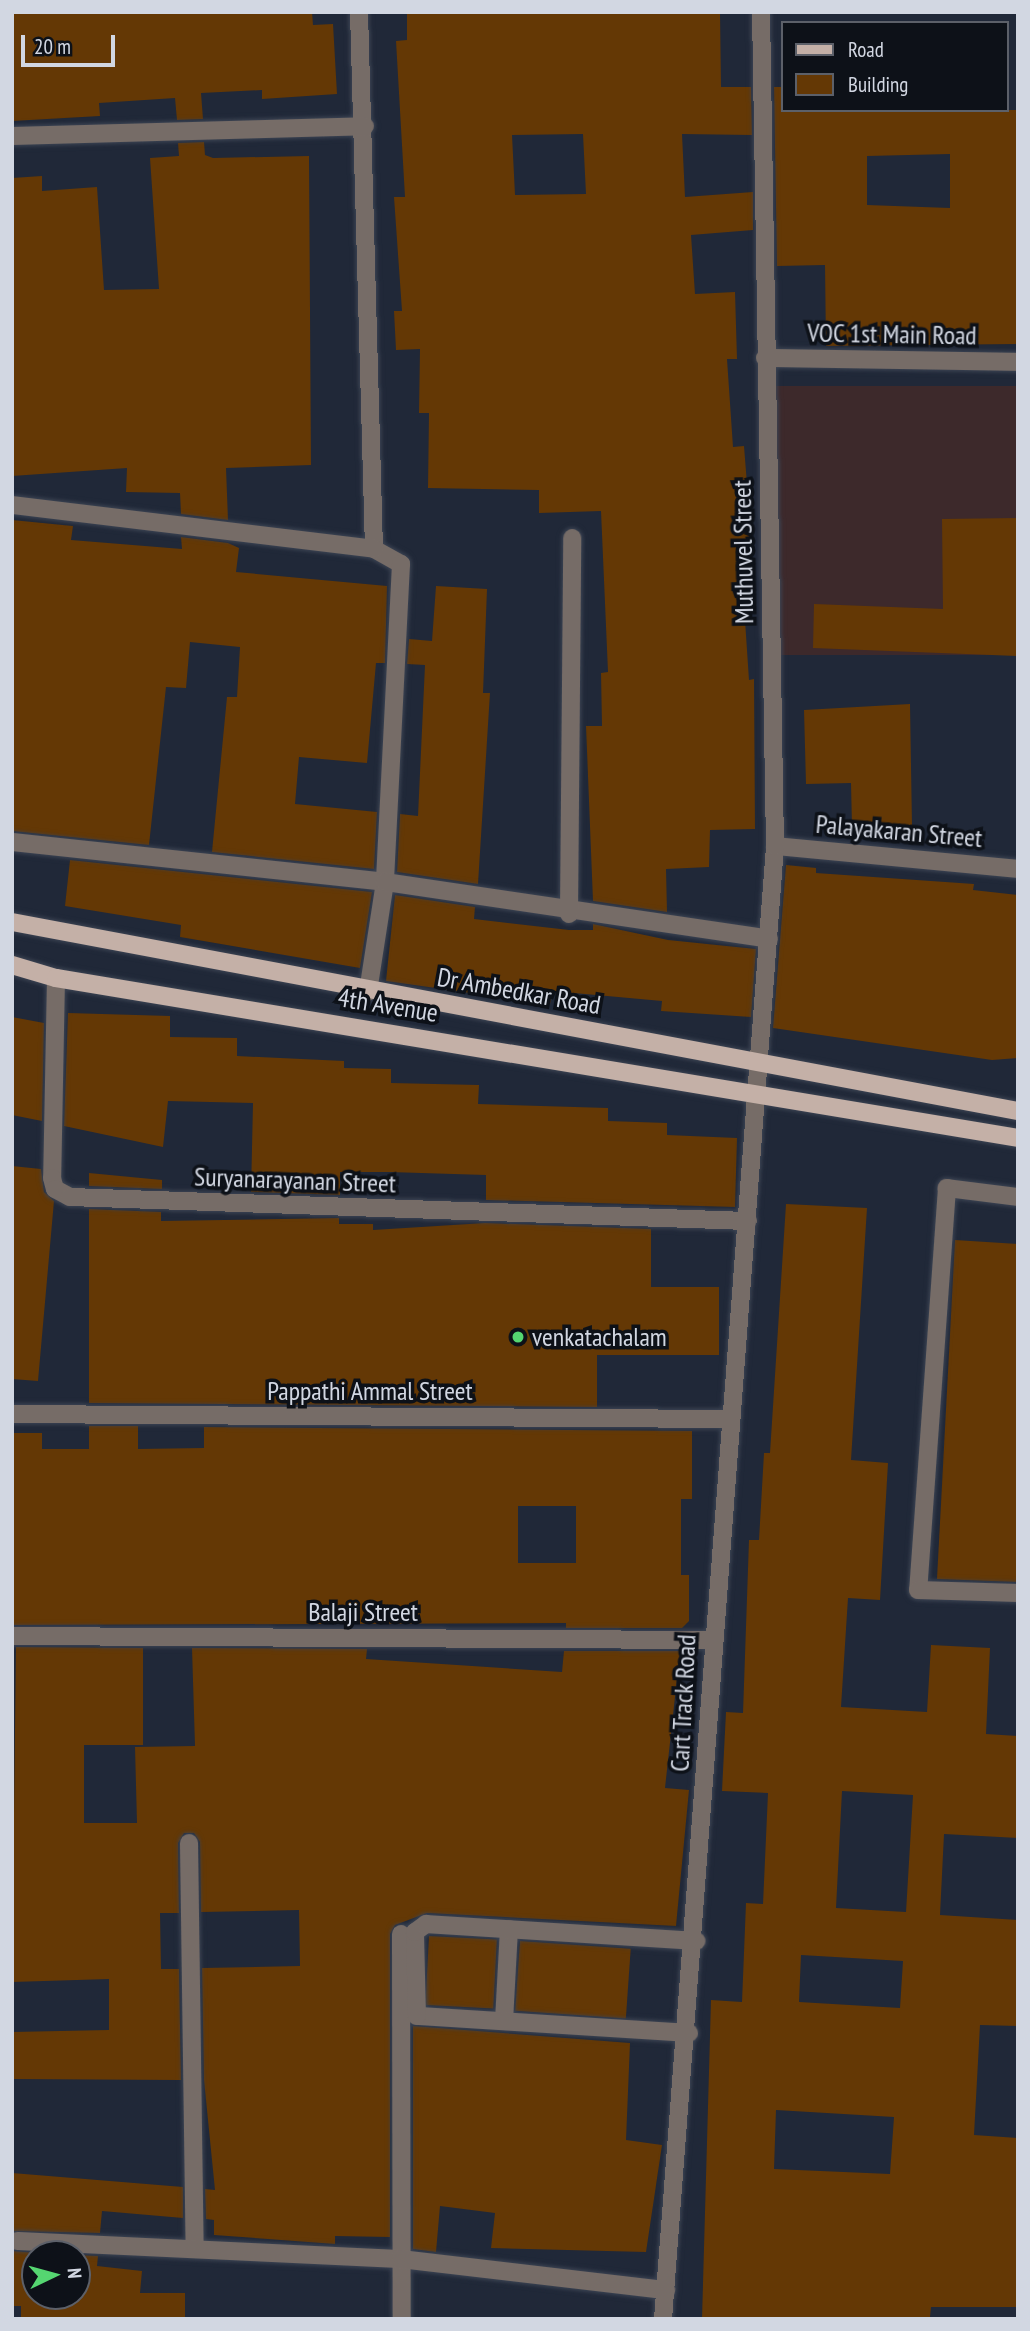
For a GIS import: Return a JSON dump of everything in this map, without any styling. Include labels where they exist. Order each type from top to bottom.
[{"type":"main road","name":"Dr Ambedkar Road","points":[[12,922],[368,992],[755,1057],[1018,1111]]},
{"type":"main road","name":"4th Avenue","points":[[12,965],[56,978],[758,1090]]},
{"type":"main road","points":[[758,1090],[1018,1138]]},
{"type":"street","points":[[359,12],[365,126],[374,548]]},
{"type":"street","name":"Muthuvel Street","points":[[758,1090],[755,1057],[769,939],[775,846],[761,12]]},
{"type":"street","points":[[12,136],[365,126]]},
{"type":"street","name":"VOC 1st Main Road","points":[[765,358],[1018,362]]},
{"type":"street","points":[[12,505],[374,548],[401,565],[386,882],[368,992]]},
{"type":"street","points":[[569,914],[572,538]]},
{"type":"street","points":[[12,842],[386,882],[569,914],[769,939]]},
{"type":"street","name":"Palayakaran Street","points":[[775,846],[1018,869]]},
{"type":"street","name":"Suryanarayanan Street","points":[[56,978],[52,1178],[70,1197],[748,1221]]},
{"type":"street","name":"Cart Track Road","points":[[663,2319],[696,1941],[728,1419],[758,1090]]},
{"type":"street","points":[[1018,1197],[947,1188],[918,1590],[1018,1593]]},
{"type":"street","name":"Pappathi Ammal Street","points":[[12,1414],[728,1419]]},
{"type":"street","name":"Balaji Street","points":[[12,1636],[713,1640]]},
{"type":"street","points":[[189,1843],[195,2249]]},
{"type":"street","points":[[689,2033],[414,2013],[415,1932],[426,1924],[696,1941]]},
{"type":"street","points":[[504,2021],[509,1929]]},
{"type":"street","points":[[401,1934],[402,2319]]},
{"type":"street","points":[[17,2241],[401,2259],[666,2290]]},
{"type":"shaded area","points":[[774,386],[1018,386],[1018,655],[774,655]]},
{"type":"building","points":[[12,12],[312,12],[313,25],[333,24],[337,94],[262,99],[262,90],[201,93],[203,119],[177,120],[175,98],[99,103],[100,116],[12,121]]},
{"type":"building","points":[[407,12],[720,12],[721,87],[751,87],[752,135],[682,134],[685,197],[753,192],[753,230],[691,235],[695,294],[735,292],[737,359],[727,359],[733,447],[744,446],[750,522],[745,620],[749,680],[754,679],[755,829],[710,830],[709,867],[666,869],[667,912],[593,901],[586,726],[602,726],[601,673],[608,672],[601,511],[539,513],[539,490],[428,488],[429,413],[419,413],[420,349],[396,350],[394,311],[402,311],[394,197],[405,197],[396,41],[407,40]],"holes":[[[583,134],[586,194],[515,195],[512,135]]]},
{"type":"building","points":[[774,87],[782,87],[782,112],[1018,110],[1018,344],[826,346],[825,265],[777,266]],"holes":[[[950,154],[950,208],[867,205],[867,156]]]},
{"type":"building","points":[[204,142],[205,155],[213,158],[309,156],[311,465],[226,468],[228,520],[181,514],[180,493],[126,492],[127,468],[12,476],[12,178],[42,176],[42,191],[97,187],[104,290],[159,289],[150,158],[179,156],[178,143]]},
{"type":"building","points":[[1018,518],[1017,656],[813,648],[814,604],[943,609],[942,519]]},
{"type":"building","points":[[12,520],[73,526],[71,540],[182,549],[181,537],[228,543],[239,548],[236,572],[387,586],[385,663],[376,663],[367,763],[299,757],[295,804],[377,812],[374,869],[212,852],[227,697],[237,697],[240,647],[190,642],[186,688],[166,687],[149,845],[12,831]]},
{"type":"building","points":[[436,586],[487,589],[483,693],[490,693],[478,884],[397,872],[400,814],[418,816],[425,665],[407,664],[409,639],[432,641]]},
{"type":"building","points":[[910,704],[912,826],[852,827],[851,783],[806,784],[804,710]]},
{"type":"building","points":[[70,860],[372,892],[360,968],[180,937],[181,925],[65,906]]},
{"type":"building","points":[[786,865],[816,868],[816,873],[974,884],[973,890],[1018,895],[1018,1058],[992,1060],[773,1028]]},
{"type":"building","points":[[395,895],[475,907],[474,919],[569,930],[593,930],[593,924],[668,940],[756,949],[751,1017],[661,1011],[662,1001],[552,991],[550,1004],[386,981]]},
{"type":"building","points":[[68,1013],[170,1016],[170,1037],[237,1038],[237,1056],[344,1061],[344,1068],[391,1069],[391,1083],[479,1085],[478,1104],[608,1108],[608,1121],[667,1123],[667,1135],[737,1138],[735,1207],[486,1200],[486,1175],[340,1172],[340,1195],[251,1192],[253,1103],[168,1101],[163,1147],[64,1126]]},
{"type":"building","points":[[12,1017],[44,1023],[42,1121],[12,1115]]},
{"type":"building","points":[[12,1166],[41,1169],[44,1192],[54,1201],[38,1381],[12,1379]]},
{"type":"building","points":[[89,1173],[162,1180],[162,1189],[89,1186]]},
{"type":"building","points":[[786,1204],[867,1208],[851,1460],[888,1463],[880,1600],[848,1598],[841,1707],[927,1712],[931,1645],[990,1648],[986,1734],[1018,1736],[1018,1838],[944,1834],[940,1915],[1018,1920],[1018,2026],[980,2025],[974,2135],[1018,2138],[1018,2307],[931,2307],[930,2317],[702,2319],[711,2000],[742,2002],[746,1903],[763,1904],[768,1793],[722,1791],[726,1712],[743,1713],[749,1540],[759,1540],[764,1453],[770,1453]],"holes":[[[842,1791],[913,1795],[906,1912],[836,1908]],[[801,1955],[903,1961],[900,2008],[799,2002]],[[776,2110],[894,2117],[890,2174],[774,2169]]]},
{"type":"building","points":[[89,1209],[161,1212],[161,1221],[339,1218],[339,1224],[373,1224],[373,1230],[485,1223],[651,1229],[651,1287],[719,1287],[719,1355],[597,1355],[597,1407],[89,1403]]},
{"type":"building","points":[[955,1240],[1018,1244],[1018,1582],[937,1579]]},
{"type":"building","points":[[89,1426],[138,1426],[138,1449],[204,1448],[204,1427],[692,1431],[692,1499],[681,1499],[681,1575],[689,1575],[689,1621],[682,1628],[566,1628],[566,1623],[12,1625],[12,1433],[42,1433],[42,1449],[89,1449]],"holes":[[[518,1506],[576,1506],[576,1563],[518,1563]]]},
{"type":"building","points":[[16,1647],[143,1648],[143,1745],[84,1745],[84,1823],[137,1823],[135,1747],[195,1746],[192,1648],[367,1649],[366,1659],[562,1672],[564,1651],[680,1651],[665,1788],[689,1790],[676,1926],[427,1913],[395,1925],[390,1934],[390,2237],[335,2236],[335,2244],[214,2235],[214,2220],[206,2219],[205,2189],[215,2190],[204,2080],[202,1968],[300,1966],[299,1910],[201,1912],[200,1842],[194,1833],[184,1833],[178,1843],[179,1913],[160,1913],[161,1969],[179,1969],[181,2080],[12,2079],[12,2032],[109,2030],[109,1979],[12,1982]]},
{"type":"building","points":[[429,1936],[497,1940],[493,2008],[425,2005]]},
{"type":"building","points":[[520,1941],[631,1949],[626,2019],[515,2011]]},
{"type":"building","points":[[413,2026],[630,2043],[626,2140],[662,2145],[646,2252],[491,2248],[495,2213],[440,2206],[436,2252],[413,2249]]},
{"type":"building","points":[[12,2173],[183,2187],[183,2218],[102,2211],[100,2233],[12,2231]]},
{"type":"building","points":[[12,2251],[21,2252],[21,2306],[12,2306]]},
{"type":"building","points":[[91,2256],[98,2256],[97,2266],[142,2271],[140,2293],[185,2293],[185,2319],[21,2319],[21,2310],[91,2310]]},
{"type":"place","name":"venkatachalam","points":[[518,1337]]}]
